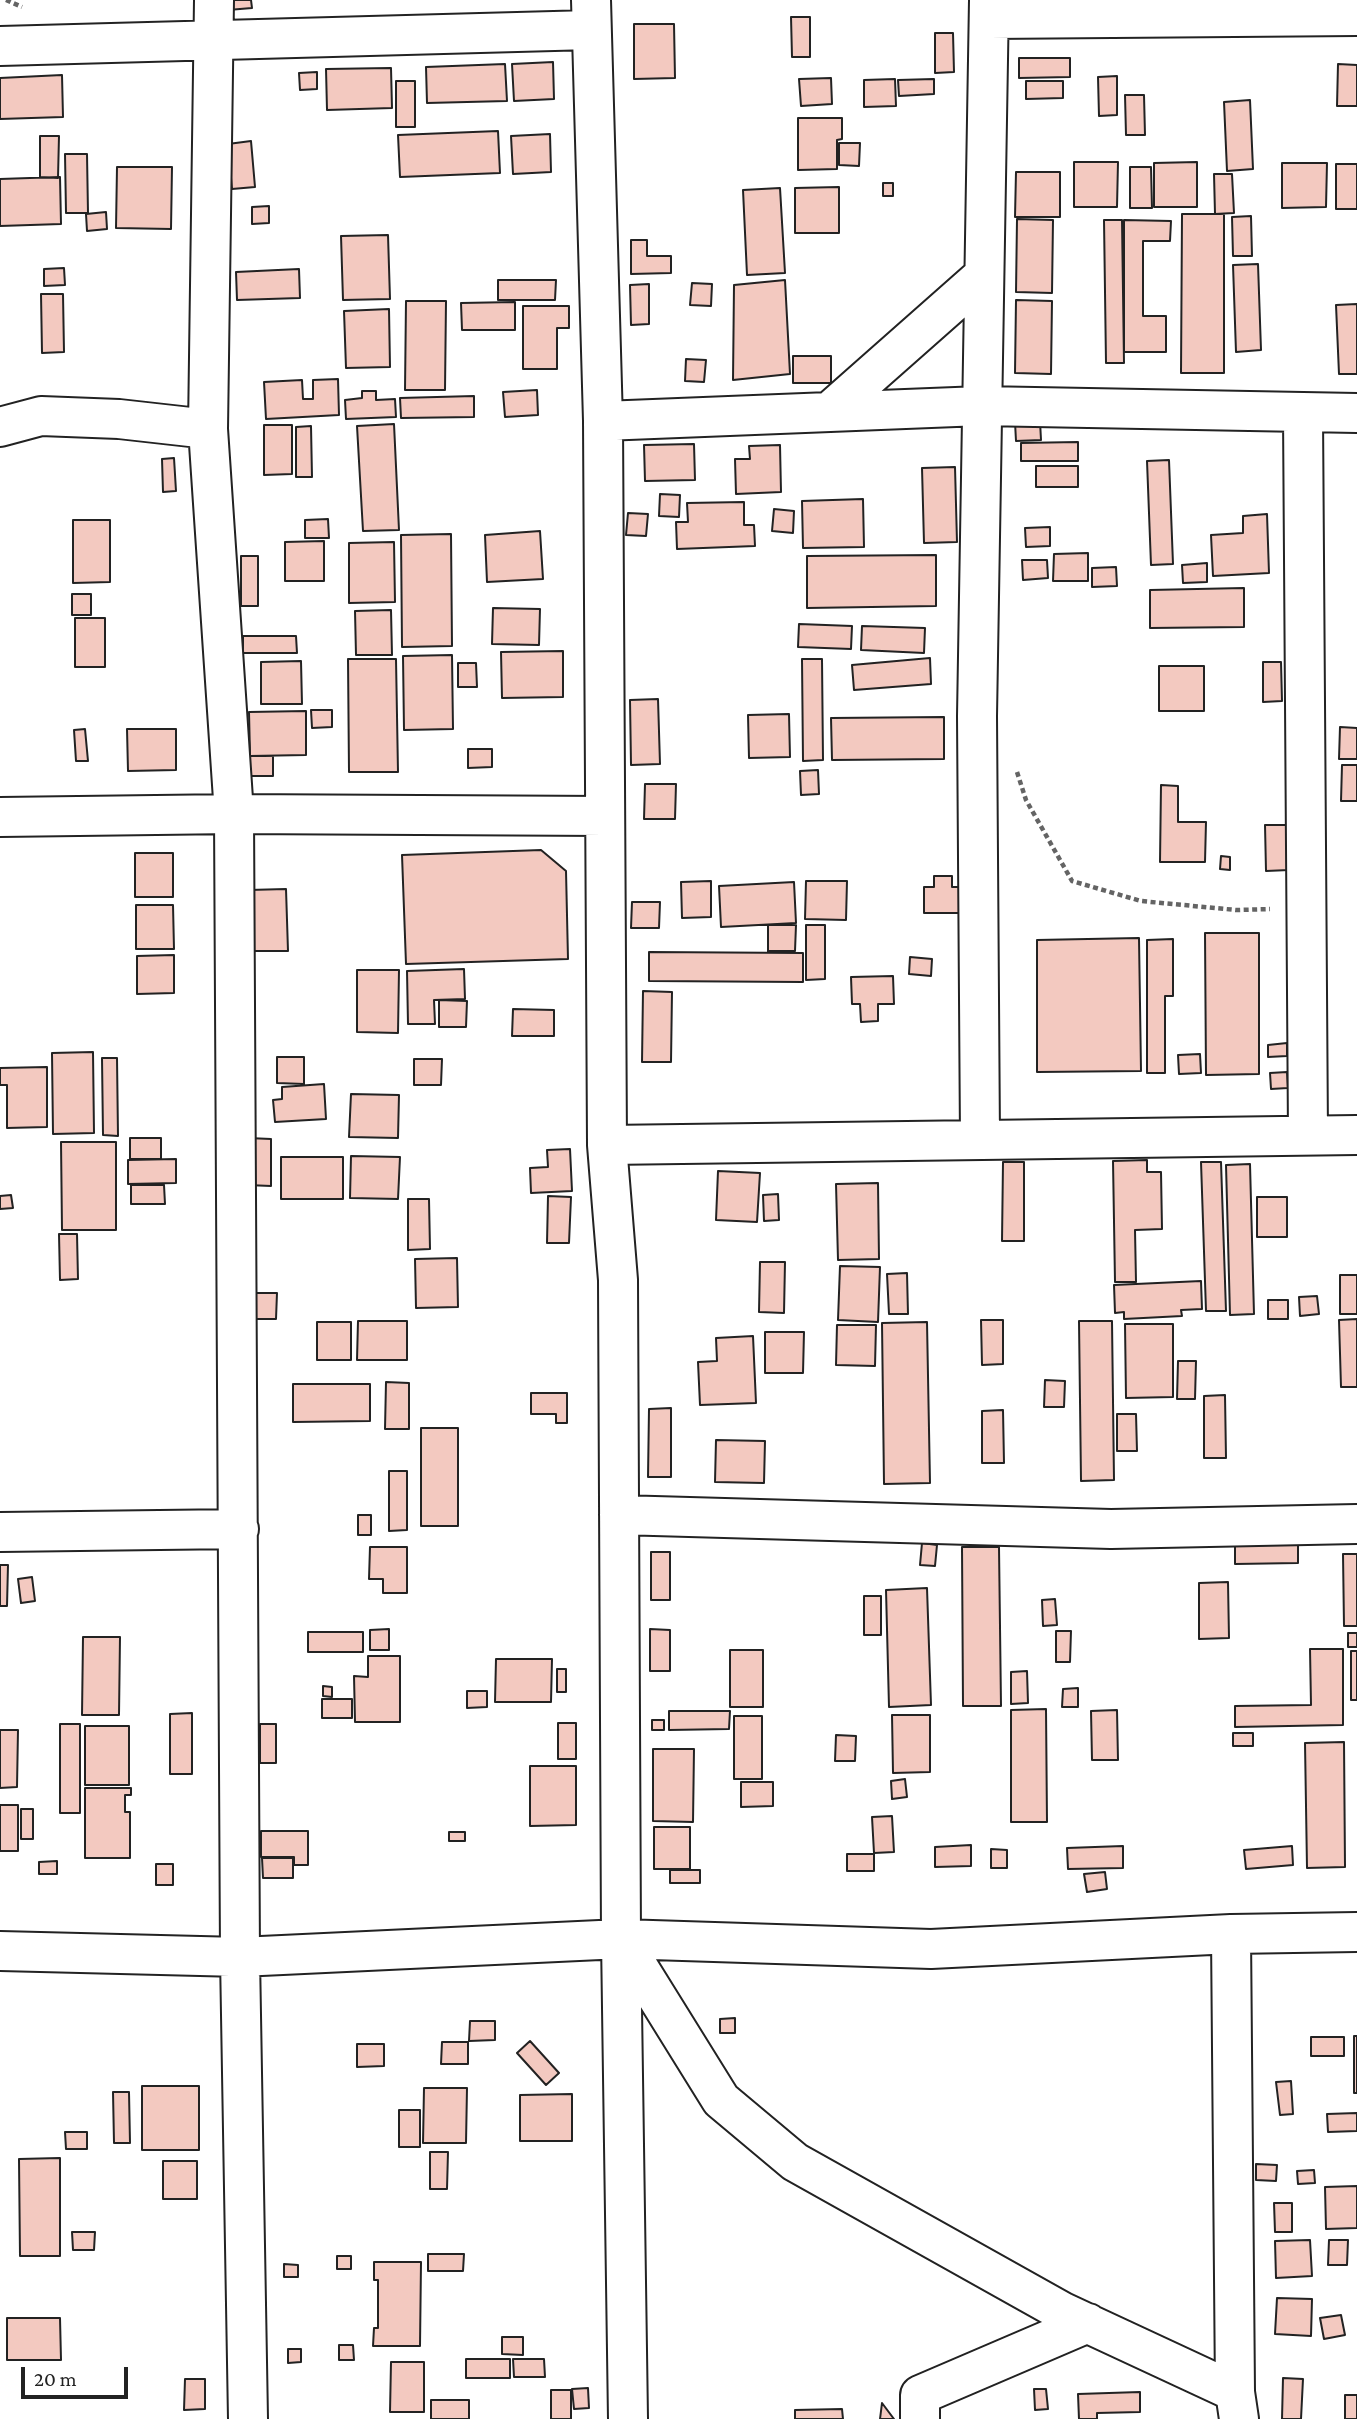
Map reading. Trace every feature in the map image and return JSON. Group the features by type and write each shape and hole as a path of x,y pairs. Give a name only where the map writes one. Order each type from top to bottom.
{"street":[{"path":"214,0 208,429 234,814 240,1957 248,2419"},
{"path":"981,1139 977,716 989,9 1357,16"},
{"path":"0,46 212,39 591,15 603,421 607,1145 618,1280 621,1939 628,2419"},
{"path":"829,412 984,275"},
{"path":"603,421 981,406 1357,413"},
{"path":"1303,414 1308,1135"},
{"path":"0,427 41,416 119,419 208,429"},
{"path":"0,817 234,814 605,816"},
{"path":"607,1145 1357,1135"},
{"path":"619,1515 1111,1529 1357,1524"},
{"path":"0,1532 239,1529"},
{"path":"0,1951 240,1957 621,1939 931,1949 1231,1934 1357,1932"},
{"path":"621,1939 721,2100 795,2162 1237,2406 1231,1934"},
{"path":"920,2419 920,2395 1088,2323"}],"path":[{"path":"1015,766 1026,800 1072,881 1141,901 1236,911 1307,907"}],"building":[{"path":"228,0 251,0 252,8 228,10"},
{"path":"791,17 810,17 810,57 792,57"},
{"path":"634,24 674,24 675,78 634,79"},
{"path":"935,33 953,33 954,72 935,73"},
{"path":"1019,58 1070,58 1070,77 1019,78"},
{"path":"553,62 554,99 514,101 512,64"},
{"path":"505,64 507,101 427,103 426,67"},
{"path":"1338,64 1357,65 1357,106 1337,106"},
{"path":"391,68 392,108 327,110 326,69"},
{"path":"317,72 317,89 300,90 299,73"},
{"path":"62,75 63,117 0,119 0,78"},
{"path":"1117,76 1117,115 1099,116 1098,77"},
{"path":"831,78 832,104 801,106 799,79"},
{"path":"895,79 896,106 864,107 864,80"},
{"path":"934,79 934,94 899,96 898,80"},
{"path":"396,81 415,81 415,127 396,127"},
{"path":"1026,81 1063,81 1063,98 1026,99"},
{"path":"1125,95 1144,95 1145,135 1126,135"},
{"path":"1250,100 1253,169 1227,171 1224,102"},
{"path":"798,118 842,118 842,139 837,140 837,169 798,170"},
{"path":"498,131 500,173 400,177 398,135"},
{"path":"550,134 551,172 513,174 511,136"},
{"path":"40,136 59,136 58,178 40,177"},
{"path":"251,141 255,187 232,189 228,144"},
{"path":"839,143 860,143 859,166 839,165"},
{"path":"65,154 87,154 88,213 66,213"},
{"path":"1074,162 1118,162 1117,207 1074,207"},
{"path":"1197,162 1197,207 1154,207 1154,163"},
{"path":"1282,163 1327,163 1326,207 1282,208"},
{"path":"1336,164 1357,164 1357,209 1336,209"},
{"path":"117,167 172,167 171,229 116,228"},
{"path":"1130,167 1151,167 1152,208 1130,208"},
{"path":"1016,172 1060,172 1060,217 1015,217"},
{"path":"1214,174 1232,174 1234,213 1215,214"},
{"path":"60,177 61,224 0,226 0,179"},
{"path":"883,183 893,183 893,196 883,196"},
{"path":"839,187 839,233 795,233 795,188"},
{"path":"780,188 785,273 747,275 743,190"},
{"path":"269,206 269,223 252,224 252,207"},
{"path":"106,212 107,229 87,231 86,214"},
{"path":"1182,214 1224,214 1224,373 1181,373"},
{"path":"1251,216 1252,256 1233,256 1232,217"},
{"path":"1017,219 1053,220 1052,293 1016,292"},
{"path":"1104,220 1122,220 1124,363 1106,363"},
{"path":"1124,220 1171,221 1170,241 1143,241 1143,316 1166,316 1166,352 1124,352"},
{"path":"388,235 390,299 343,300 341,236"},
{"path":"631,240 647,240 647,256 671,256 671,273 631,274"},
{"path":"1258,264 1261,350 1236,352 1233,265"},
{"path":"64,268 65,285 44,286 44,269"},
{"path":"299,269 300,298 237,300 236,272"},
{"path":"498,280 556,280 555,300 498,300"},
{"path":"785,280 790,374 733,380 734,285"},
{"path":"692,283 712,284 711,306 690,305"},
{"path":"649,284 649,324 631,325 630,285"},
{"path":"41,294 63,294 64,352 42,353"},
{"path":"1016,300 1052,301 1051,374 1015,373"},
{"path":"406,301 446,301 445,390 405,390"},
{"path":"515,302 515,330 462,330 461,303"},
{"path":"1357,304 1357,374 1339,374 1336,305"},
{"path":"523,306 569,306 569,328 557,328 557,369 523,369"},
{"path":"389,309 390,367 346,368 344,311"},
{"path":"793,356 831,356 831,383 793,383"},
{"path":"686,359 706,360 704,382 685,381"},
{"path":"338,379 339,415 266,419 264,382 302,380 303,399 313,399 313,380"},
{"path":"537,390 538,415 505,417 503,392"},
{"path":"362,391 376,391 376,400 395,399 396,417 346,419 345,400 362,398"},
{"path":"474,396 474,417 401,418 400,398"},
{"path":"1040,421 1041,440 1016,441 1015,422"},
{"path":"394,424 399,530 363,531 357,426"},
{"path":"264,425 292,425 292,474 264,475"},
{"path":"311,426 312,477 296,477 296,427"},
{"path":"1078,442 1078,461 1021,461 1021,443"},
{"path":"694,444 695,480 645,481 644,445"},
{"path":"780,445 781,492 736,494 735,459 750,459 749,446"},
{"path":"174,458 176,491 163,492 162,459"},
{"path":"1169,460 1173,564 1151,565 1147,461"},
{"path":"1036,466 1078,466 1078,487 1036,487"},
{"path":"955,467 957,542 924,543 922,468"},
{"path":"660,494 680,495 679,517 659,516"},
{"path":"863,499 864,547 803,548 802,501"},
{"path":"744,502 744,525 754,525 755,546 677,549 676,522 688,522 687,503"},
{"path":"774,509 794,511 793,533 772,531"},
{"path":"628,513 648,514 646,536 626,535"},
{"path":"1267,514 1269,573 1213,576 1211,535 1243,533 1243,516"},
{"path":"328,519 329,538 305,538 305,520"},
{"path":"73,520 110,520 110,582 73,583"},
{"path":"1050,527 1050,546 1026,547 1025,528"},
{"path":"540,531 543,579 487,582 485,535"},
{"path":"451,534 452,646 402,647 401,535"},
{"path":"324,541 324,581 285,581 285,542"},
{"path":"394,542 395,602 349,603 349,543"},
{"path":"1088,553 1088,581 1053,581 1054,554"},
{"path":"936,555 936,606 807,608 807,556"},
{"path":"241,556 258,556 258,606 241,606"},
{"path":"1022,560 1047,560 1048,578 1023,580"},
{"path":"1207,563 1207,582 1183,583 1182,565"},
{"path":"1116,567 1117,586 1092,587 1092,568"},
{"path":"1244,588 1244,627 1150,628 1150,590"},
{"path":"72,594 91,594 91,615 72,615"},
{"path":"493,608 540,609 539,645 492,644"},
{"path":"391,610 392,655 356,655 355,611"},
{"path":"75,618 105,618 105,667 75,667"},
{"path":"799,624 852,626 851,649 798,647"},
{"path":"862,626 925,628 924,653 861,650"},
{"path":"243,636 296,636 297,653 243,653"},
{"path":"563,651 563,697 502,698 501,652"},
{"path":"452,655 453,729 404,730 403,656"},
{"path":"930,658 931,684 854,690 852,665"},
{"path":"348,659 396,659 398,772 349,772"},
{"path":"802,659 822,659 823,760 803,761"},
{"path":"301,661 302,704 261,704 261,662"},
{"path":"1263,662 1281,662 1282,701 1263,702"},
{"path":"458,663 476,663 477,687 458,687"},
{"path":"1159,666 1204,666 1204,711 1159,711"},
{"path":"658,699 660,764 631,765 630,700"},
{"path":"311,710 332,710 332,727 312,728"},
{"path":"306,711 306,755 250,756 249,712"},
{"path":"789,714 790,757 749,758 748,715"},
{"path":"944,717 944,759 832,760 831,718"},
{"path":"1340,727 1357,728 1357,759 1339,759"},
{"path":"85,729 88,761 76,761 74,730"},
{"path":"127,729 176,729 176,770 128,771"},
{"path":"468,749 492,749 492,767 468,768"},
{"path":"250,756 273,756 273,776 250,776"},
{"path":"1342,765 1357,765 1357,801 1341,801"},
{"path":"818,770 819,794 801,795 800,771"},
{"path":"645,784 676,784 675,819 644,819"},
{"path":"1161,785 1178,786 1178,822 1206,822 1205,862 1160,862"},
{"path":"1265,825 1288,825 1289,870 1266,871"},
{"path":"541,850 566,871 568,959 406,964 402,855"},
{"path":"135,853 173,853 173,897 135,897"},
{"path":"1221,856 1230,857 1230,870 1220,869"},
{"path":"934,876 952,876 952,887 962,887 961,913 924,913 924,887 934,887"},
{"path":"711,881 711,917 682,918 681,882"},
{"path":"806,881 847,881 846,920 805,919"},
{"path":"794,882 796,923 721,927 719,886"},
{"path":"286,889 288,951 250,951 249,890"},
{"path":"632,902 660,902 659,928 631,928"},
{"path":"136,905 173,905 174,949 136,949"},
{"path":"768,925 796,925 795,951 768,951"},
{"path":"806,925 825,925 825,979 806,980"},
{"path":"1205,933 1259,933 1259,1074 1206,1075"},
{"path":"1139,938 1141,1071 1037,1072 1037,940"},
{"path":"1173,939 1173,996 1165,996 1165,1073 1147,1073 1147,940"},
{"path":"649,952 803,953 803,982 649,981"},
{"path":"174,955 174,993 137,994 137,956"},
{"path":"910,957 932,959 931,976 909,974"},
{"path":"464,969 465,999 434,1000 435,1024 408,1024 407,971"},
{"path":"357,970 399,970 398,1033 357,1032"},
{"path":"893,976 894,1004 878,1004 878,1021 861,1022 860,1004 852,1004 851,977"},
{"path":"643,991 672,992 671,1062 642,1062"},
{"path":"439,1000 467,1001 466,1027 439,1027"},
{"path":"513,1009 554,1010 554,1036 512,1036"},
{"path":"1287,1043 1287,1056 1268,1057 1268,1045"},
{"path":"93,1052 94,1133 53,1134 52,1053"},
{"path":"1200,1054 1201,1073 1179,1074 1178,1055"},
{"path":"277,1057 304,1057 304,1084 277,1083"},
{"path":"102,1058 117,1058 118,1136 103,1135"},
{"path":"414,1059 442,1059 441,1085 414,1085"},
{"path":"47,1067 47,1127 7,1128 7,1085 0,1085 0,1068"},
{"path":"1287,1072 1288,1088 1271,1089 1270,1073"},
{"path":"324,1084 326,1119 275,1122 273,1100 282,1099 282,1087"},
{"path":"351,1094 399,1095 398,1138 349,1137"},
{"path":"130,1138 161,1138 161,1159 130,1159"},
{"path":"248,1138 271,1139 271,1186 247,1185"},
{"path":"61,1142 116,1142 116,1230 62,1230"},
{"path":"570,1149 572,1191 531,1193 530,1168 548,1167 547,1150"},
{"path":"351,1156 400,1157 398,1199 350,1198"},
{"path":"281,1157 343,1157 343,1199 281,1199"},
{"path":"176,1159 176,1183 128,1184 128,1160"},
{"path":"1147,1160 1147,1172 1161,1172 1162,1229 1135,1230 1136,1282 1115,1282 1113,1161"},
{"path":"1003,1162 1024,1162 1024,1241 1002,1241"},
{"path":"1201,1162 1221,1162 1226,1311 1206,1311"},
{"path":"1250,1164 1254,1314 1230,1315 1226,1165"},
{"path":"718,1171 760,1173 757,1222 716,1220"},
{"path":"878,1183 879,1259 838,1260 836,1184"},
{"path":"131,1185 164,1185 165,1204 131,1204"},
{"path":"778,1194 779,1220 764,1221 763,1195"},
{"path":"11,1195 13,1208 0,1209 0,1196"},
{"path":"548,1196 571,1197 569,1243 547,1243"},
{"path":"1257,1197 1287,1197 1287,1237 1257,1237"},
{"path":"408,1199 429,1199 430,1249 408,1250"},
{"path":"59,1234 77,1234 78,1279 60,1280"},
{"path":"457,1258 458,1307 416,1308 415,1259"},
{"path":"760,1262 785,1262 784,1313 759,1312"},
{"path":"840,1266 880,1267 878,1322 838,1320"},
{"path":"907,1273 908,1314 889,1314 887,1274"},
{"path":"1340,1275 1357,1275 1357,1314 1340,1314"},
{"path":"1201,1281 1202,1309 1181,1310 1182,1316 1124,1319 1124,1312 1115,1313 1114,1285"},
{"path":"250,1293 277,1293 276,1319 249,1319"},
{"path":"1317,1296 1319,1314 1300,1316 1299,1297"},
{"path":"1268,1300 1288,1300 1288,1319 1268,1319"},
{"path":"1357,1319 1357,1387 1341,1387 1339,1320"},
{"path":"981,1320 1003,1320 1003,1364 982,1365"},
{"path":"358,1321 407,1321 407,1360 357,1360"},
{"path":"1079,1321 1112,1321 1114,1480 1081,1481"},
{"path":"317,1322 351,1322 351,1360 317,1360"},
{"path":"927,1322 930,1483 884,1484 882,1323"},
{"path":"1125,1324 1173,1324 1173,1397 1126,1398"},
{"path":"837,1325 876,1325 875,1366 836,1365"},
{"path":"765,1332 804,1332 803,1373 765,1373"},
{"path":"753,1336 756,1403 700,1405 698,1362 717,1361 716,1338"},
{"path":"1178,1361 1196,1361 1195,1399 1177,1399"},
{"path":"1045,1380 1065,1381 1064,1407 1044,1407"},
{"path":"386,1382 409,1383 409,1429 385,1429"},
{"path":"293,1384 370,1384 370,1421 293,1422"},
{"path":"531,1393 567,1393 567,1423 556,1423 556,1414 531,1414"},
{"path":"1225,1395 1226,1458 1204,1458 1204,1396"},
{"path":"671,1408 671,1477 648,1477 649,1409"},
{"path":"1003,1410 1004,1463 982,1463 982,1411"},
{"path":"1117,1414 1136,1414 1137,1451 1117,1451"},
{"path":"421,1428 458,1428 458,1526 421,1526"},
{"path":"716,1440 765,1441 764,1483 715,1482"},
{"path":"389,1471 407,1471 407,1530 389,1531"},
{"path":"358,1515 371,1515 371,1535 358,1535"},
{"path":"922,1543 937,1545 935,1566 920,1565"},
{"path":"1235,1544 1298,1544 1298,1563 1235,1564"},
{"path":"370,1547 407,1547 407,1593 383,1593 383,1579 369,1579"},
{"path":"962,1547 999,1547 1001,1706 963,1706"},
{"path":"651,1552 670,1552 670,1600 651,1600"},
{"path":"1343,1554 1357,1554 1357,1626 1344,1626"},
{"path":"0,1565 8,1565 7,1606 0,1606"},
{"path":"32,1577 35,1601 21,1603 18,1579"},
{"path":"1228,1582 1229,1638 1199,1639 1199,1583"},
{"path":"927,1588 931,1705 889,1707 886,1590"},
{"path":"864,1596 881,1596 881,1635 864,1635"},
{"path":"1055,1599 1057,1625 1043,1626 1042,1600"},
{"path":"389,1629 389,1650 370,1650 370,1630"},
{"path":"650,1629 670,1630 670,1671 650,1671"},
{"path":"1056,1631 1071,1631 1070,1662 1056,1662"},
{"path":"308,1632 363,1632 363,1652 308,1652"},
{"path":"1348,1633 1357,1633 1357,1647 1348,1647"},
{"path":"83,1637 120,1637 119,1715 82,1715"},
{"path":"1310,1649 1343,1649 1343,1725 1235,1727 1235,1706 1311,1705"},
{"path":"730,1650 763,1650 763,1707 730,1707"},
{"path":"1351,1651 1357,1651 1357,1700 1351,1700"},
{"path":"368,1656 400,1656 400,1722 355,1722 354,1676 368,1677"},
{"path":"496,1659 552,1659 551,1702 495,1702"},
{"path":"557,1669 566,1669 566,1692 557,1692"},
{"path":"1027,1671 1028,1703 1011,1704 1011,1672"},
{"path":"323,1686 332,1687 332,1697 323,1696"},
{"path":"1078,1688 1078,1707 1062,1707 1063,1689"},
{"path":"467,1691 487,1691 487,1707 467,1708"},
{"path":"322,1699 352,1699 352,1718 322,1718"},
{"path":"1046,1709 1047,1822 1011,1822 1011,1710"},
{"path":"1117,1710 1118,1760 1092,1760 1091,1711"},
{"path":"669,1711 730,1711 729,1729 669,1730"},
{"path":"192,1713 192,1774 170,1774 170,1714"},
{"path":"892,1715 930,1715 930,1772 893,1773"},
{"path":"734,1716 762,1716 762,1779 734,1779"},
{"path":"652,1720 664,1720 664,1730 652,1730"},
{"path":"558,1723 576,1723 576,1759 558,1759"},
{"path":"60,1724 80,1724 80,1813 60,1813"},
{"path":"260,1724 276,1724 276,1763 260,1763"},
{"path":"85,1726 129,1726 129,1785 85,1785"},
{"path":"0,1730 18,1730 17,1787 0,1788"},
{"path":"1233,1733 1253,1733 1253,1746 1233,1746"},
{"path":"836,1735 856,1736 855,1761 835,1761"},
{"path":"1344,1742 1345,1867 1307,1868 1305,1743"},
{"path":"653,1749 694,1749 693,1822 653,1821"},
{"path":"530,1766 576,1766 576,1825 530,1826"},
{"path":"905,1779 907,1797 892,1799 891,1781"},
{"path":"741,1782 773,1782 773,1806 741,1807"},
{"path":"85,1788 131,1788 131,1795 125,1795 125,1812 130,1812 130,1858 85,1858"},
{"path":"0,1805 18,1805 18,1851 0,1851"},
{"path":"21,1809 33,1809 33,1839 21,1839"},
{"path":"892,1816 894,1852 874,1853 872,1817"},
{"path":"654,1827 690,1827 690,1869 654,1869"},
{"path":"261,1831 308,1831 308,1865 294,1865 294,1857 261,1857"},
{"path":"449,1832 465,1832 465,1841 449,1841"},
{"path":"971,1845 971,1866 935,1867 935,1847"},
{"path":"1123,1846 1123,1868 1068,1869 1067,1848"},
{"path":"1292,1846 1293,1865 1246,1869 1244,1850"},
{"path":"991,1849 1007,1850 1007,1868 991,1868"},
{"path":"847,1854 874,1854 874,1871 847,1871"},
{"path":"262,1858 293,1858 293,1878 263,1878"},
{"path":"57,1861 57,1874 39,1874 39,1862"},
{"path":"156,1864 173,1864 173,1885 156,1885"},
{"path":"670,1870 700,1870 700,1883 670,1883"},
{"path":"1105,1872 1107,1889 1087,1892 1084,1874"},
{"path":"735,2018 735,2033 720,2033 720,2019"},
{"path":"470,2021 495,2021 495,2040 469,2041"},
{"path":"1354,2036 1357,2036 1357,2093 1354,2093"},
{"path":"1311,2037 1344,2037 1344,2056 1311,2056"},
{"path":"530,2041 559,2073 546,2085 517,2053"},
{"path":"442,2042 468,2042 468,2064 441,2064"},
{"path":"357,2044 384,2044 384,2066 357,2067"},
{"path":"1291,2081 1293,2114 1280,2115 1276,2082"},
{"path":"142,2086 199,2086 199,2150 142,2150"},
{"path":"424,2088 467,2088 466,2143 423,2143"},
{"path":"113,2092 129,2092 130,2143 114,2143"},
{"path":"572,2094 572,2141 520,2141 520,2095"},
{"path":"399,2110 420,2110 420,2147 399,2147"},
{"path":"1357,2113 1357,2131 1328,2132 1327,2114"},
{"path":"65,2132 87,2132 87,2149 66,2149"},
{"path":"430,2152 448,2152 447,2189 430,2189"},
{"path":"60,2158 60,2256 20,2256 19,2159"},
{"path":"163,2161 197,2161 197,2199 163,2199"},
{"path":"1256,2164 1277,2165 1276,2181 1256,2180"},
{"path":"1314,2170 1315,2183 1298,2184 1297,2171"},
{"path":"1357,2186 1357,2228 1326,2229 1325,2187"},
{"path":"1274,2203 1292,2203 1292,2232 1275,2232"},
{"path":"72,2232 95,2232 94,2250 73,2250"},
{"path":"1310,2240 1312,2276 1276,2278 1275,2241"},
{"path":"1329,2240 1348,2240 1347,2265 1328,2265"},
{"path":"428,2254 464,2254 463,2271 428,2271"},
{"path":"337,2256 351,2256 351,2269 337,2269"},
{"path":"374,2262 421,2262 420,2346 373,2346 374,2328 378,2328 378,2280 374,2280"},
{"path":"284,2264 298,2265 298,2277 284,2277"},
{"path":"1277,2298 1312,2299 1311,2336 1275,2334"},
{"path":"1341,2315 1345,2335 1324,2339 1320,2318"},
{"path":"7,2318 60,2318 61,2360 7,2360"},
{"path":"502,2337 523,2337 523,2355 502,2354"},
{"path":"339,2345 353,2345 354,2360 339,2360"},
{"path":"288,2349 301,2349 301,2362 288,2363"},
{"path":"466,2359 510,2359 510,2378 466,2378"},
{"path":"513,2359 544,2359 545,2377 514,2377"},
{"path":"391,2362 424,2362 424,2412 390,2412"},
{"path":"1283,2378 1303,2379 1301,2419 1282,2419"},
{"path":"185,2379 205,2379 205,2409 184,2410"},
{"path":"588,2388 589,2408 574,2409 572,2389"},
{"path":"1034,2389 1046,2389 1048,2409 1035,2410"},
{"path":"551,2390 571,2390 571,2419 551,2419"},
{"path":"1140,2392 1140,2412 1097,2413 1097,2419 1079,2419 1078,2394"},
{"path":"1345,2395 1357,2395 1357,2419 1345,2419"},
{"path":"431,2400 469,2400 469,2419 431,2419"},
{"path":"882,2403 894,2419 880,2419"},
{"path":"842,2409 843,2419 795,2419 795,2410"}]}
